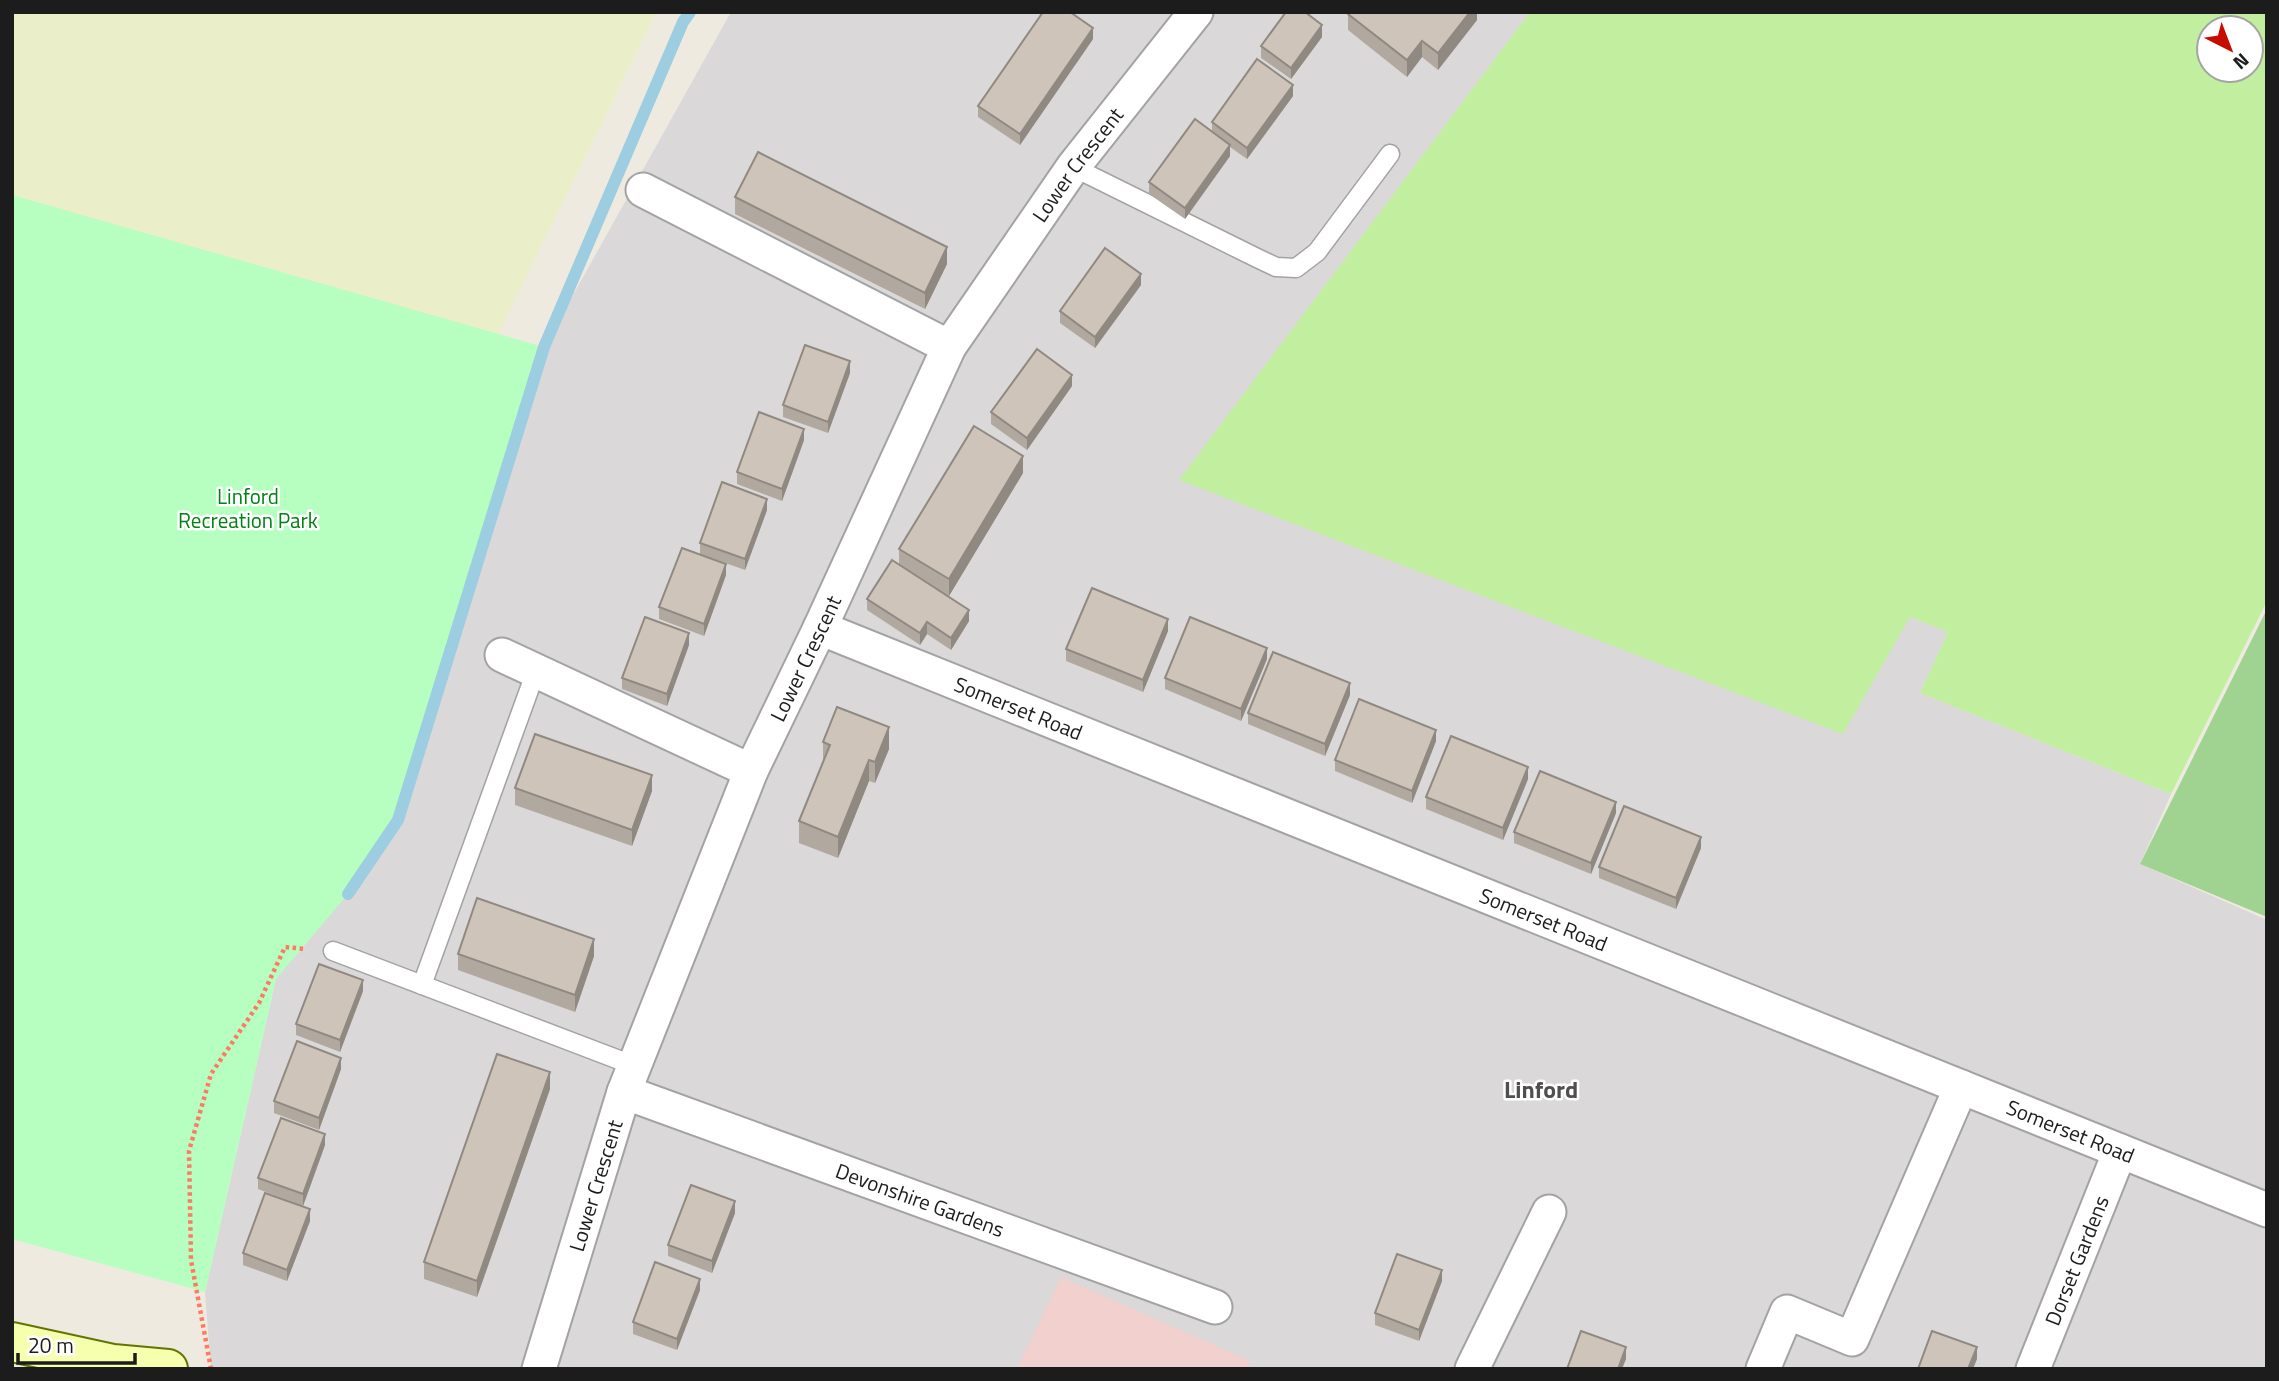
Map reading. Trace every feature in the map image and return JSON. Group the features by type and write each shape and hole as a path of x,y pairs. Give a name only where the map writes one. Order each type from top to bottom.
{"street":[{"name":"Lower Crescent","path":"539,1369 630,1079 751,771 949,347 1073,167 1196,12"},
{"path":"643,190 949,347"},
{"name":"Somerset Road","path":"820,628 2267,1210"},
{"path":"502,655 751,771"},
{"name":"Devonshire Gardens","path":"630,1079 1215,1307"},
{"path":"1763,1369 1787,1312 1852,1339 1961,1087"},
{"name":"Dorset Gardens","path":"2033,1369 2120,1151"},
{"path":"1472,1369 1549,1212"},
{"path":"12,1342 113,1364 168,1369"}],"lane":[{"path":"1073,167 1276,267 1296,268 1317,252 1390,154"},
{"path":"422,985 536,671"},
{"path":"333,951 422,985 630,1079"}],"path":[{"path":"211,1369 191,1260 189,1151 211,1074 259,1003 285,947 333,951"}],"shaded area":[{"path":"731,12 1530,12 1180,480 1910,617 1948,632 1920,693 2171,794 2140,864 2267,920 2267,1369 211,1369 205,1292 276,979 398,820 544,347"},
{"path":"1061,1277 1250,1361 1247,1369 1017,1369"}],"green space":[{"path":"12,12 657,12 498,334 12,195"},
{"path":"1530,12 2267,12 2267,601 2171,794 1920,693 1948,632 1910,617 1843,734 1179,480"},
{"name":"Linford Recreation Park","path":"12,195 544,347 398,820 348,894 276,979 205,1292 12,1239"},
{"path":"2267,609 2267,917 2140,864"}],"building":[{"path":"1043,12 1070,12 1093,28 1020,134 978,106"},
{"path":"1286,12 1305,12 1322,25 1291,68 1261,46"},
{"path":"1470,12 1438,53 1422,41 1407,60 1348,14"},
{"path":"1257,59 1293,85 1247,148 1212,122"},
{"path":"1195,119 1230,145 1185,208 1149,182"},
{"path":"758,152 947,247 925,293 735,197"},
{"path":"1105,248 1141,274 1095,337 1060,311"},
{"path":"805,345 850,361 828,422 783,405"},
{"path":"1037,349 1072,375 1027,438 991,412"},
{"path":"759,412 804,429 782,489 737,472"},
{"path":"974,426 1023,456 949,579 899,549"},
{"path":"722,482 767,499 745,559 700,543"},
{"path":"682,548 726,564 704,624 659,607"},
{"path":"892,560 969,610 951,638 927,622 920,633 867,599"},
{"path":"1092,588 1168,619 1143,680 1066,649"},
{"path":"645,617 689,633 667,694 622,678"},
{"path":"1190,617 1267,648 1241,709 1165,678"},
{"path":"1273,652 1350,683 1325,744 1248,713"},
{"path":"1359,699 1436,730 1412,791 1335,760"},
{"path":"837,707 889,727 875,762 869,760 838,837 799,821 830,745 823,742"},
{"path":"535,734 652,775 632,830 515,788"},
{"path":"1451,736 1528,767 1503,828 1426,797"},
{"path":"1540,771 1616,802 1591,863 1514,832"},
{"path":"1624,806 1701,837 1676,898 1599,867"},
{"path":"477,898 594,939 575,995 458,954"},
{"path":"319,964 363,980 340,1040 296,1024"},
{"path":"297,1041 341,1058 319,1118 274,1101"},
{"path":"497,1054 550,1072 477,1281 424,1262"},
{"path":"281,1118 325,1134 303,1194 258,1178"},
{"path":"691,1185 735,1201 712,1261 668,1245"},
{"path":"265,1193 310,1209 287,1270 243,1253"},
{"path":"1397,1254 1442,1270 1419,1330 1375,1313"},
{"path":"655,1262 700,1279 677,1339 633,1322"},
{"path":"1581,1331 1626,1347 1618,1369 1567,1369"},
{"path":"1932,1331 1977,1347 1968,1369 1918,1369"}],"waterway":[{"path":"348,894 398,820 544,347 683,22 690,12"}],"district":[{"name":"Linford","path":"1541,1089"}]}
